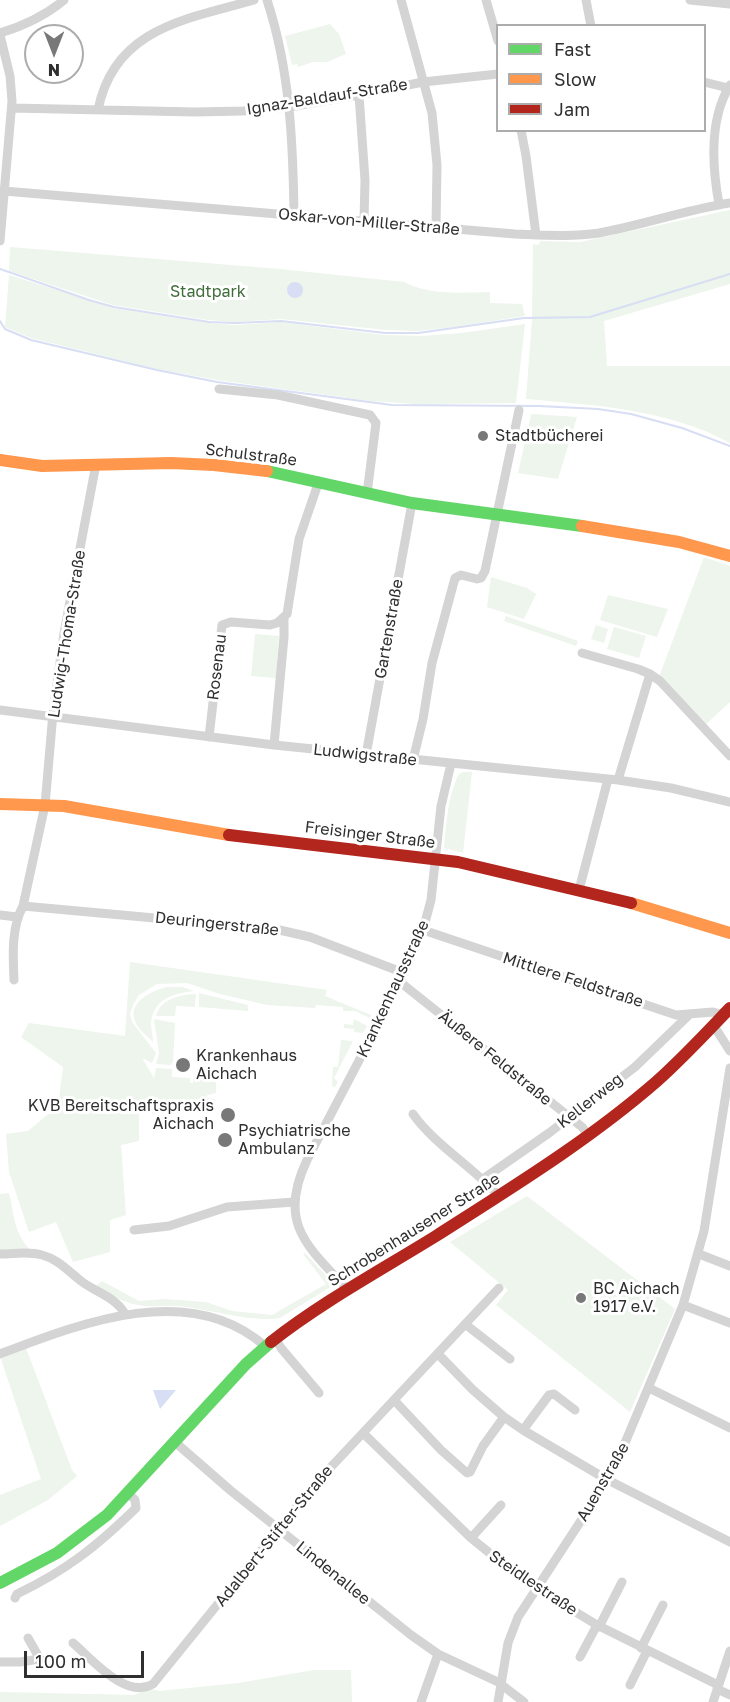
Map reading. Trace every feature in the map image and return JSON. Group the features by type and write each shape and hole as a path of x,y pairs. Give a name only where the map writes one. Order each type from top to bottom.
{"main road":[{"name":"Schulstraße","path":"0,461 42,466 171,463 267,471 412,503 628,532 679,542 730,556"},
{"name":"Freisinger Straße","path":"0,804 80,808 250,838 435,859 486,868 627,902 730,933"},
{"name":"Schrobenhausener Straße","path":"0,1582 28,1570 83,1535 129,1494 246,1364 270,1342 589,1136 699,1044 727,1011"}],"street":[{"path":"0,241 12,108 10,76 0,34 28,23 64,0"},
{"path":"98,110 100,97 109,78 122,58 140,40 160,28 254,0"},
{"path":"267,0 278,33 289,107 294,215"},
{"path":"401,0 432,113 437,194 436,227"},
{"path":"486,0 496,34"},
{"path":"586,0 591,24"},
{"path":"690,0 730,4"},
{"name":"Ignaz-Baldauf-Straße","path":"12,108 219,112 289,107 423,82 496,74"},
{"path":"706,82 729,86 719,108 714,134 716,191 719,204"},
{"path":"359,95 365,180 364,220"},
{"path":"0,131 11,134"},
{"path":"521,132 536,235"},
{"name":"Oskar-von-Miller-Straße","path":"4,191 569,236 600,233 730,203"},
{"path":"219,389 278,394 370,415 376,423 367,494"},
{"path":"413,760 423,719 432,663 455,578 461,575 482,578 519,410"},
{"name":"Ludwig-Thoma-Straße","path":"17,917 23,906 45,805 52,716 64,633 96,464"},
{"path":"274,745 284,618 289,607 299,539 319,481"},
{"name":"Gartenstraße","path":"366,755 412,503"},
{"name":"Rosenau","path":"209,737 222,625 231,622 270,625 284,618"},
{"path":"582,653 650,674 660,681 730,756"},
{"path":"579,890 613,780 650,674"},
{"name":"Ludwigstraße","path":"0,710 274,745 613,780 671,788 730,802"},
{"name":"Krankenhausstraße","path":"348,1290 312,1252 298,1228 294,1202 299,1176 400,982 423,930 431,900 441,806 451,764"},
{"name":"Deuringerstraße","path":"23,906 275,929 310,937 404,973"},
{"path":"0,915 17,917 13,952 14,980"},
{"name":"Mittlere Feldstraße","path":"423,930 676,1015 727,1011"},
{"name":"Äußere Feldstraße","path":"400,982 582,1127 589,1136"},
{"name":"Kellerweg","path":"483,1179 635,1067 690,1014"},
{"path":"714,1026 730,1051"},
{"name":"Auenstraße","path":"498,1702 510,1637 522,1610 584,1516 627,1441 683,1305 699,1254 723,1140 730,1068"},
{"path":"413,1114 421,1126 483,1179 499,1196"},
{"path":"134,1230 170,1226 227,1207 294,1202"},
{"path":"0,1254 31,1253 52,1259 118,1305 125,1314"},
{"path":"699,1254 730,1266"},
{"name":"Adalbert-Stifter-Straße","path":"73,1643 114,1680 124,1685 149,1686 161,1675 315,1484 499,1288"},
{"path":"683,1305 730,1323"},
{"path":"0,1354 66,1330 125,1314 173,1312 218,1318 281,1348 319,1393"},
{"path":"465,1324 510,1359"},
{"path":"438,1354 473,1390 523,1430 606,1479 730,1542"},
{"path":"649,1388 730,1428"},
{"path":"523,1430 549,1395 554,1394 560,1397 575,1410"},
{"path":"394,1400 466,1473 470,1472 483,1446 504,1417"},
{"name":"Steidlestraße","path":"363,1433 487,1553 536,1588 598,1626 730,1695"},
{"name":"Lindenallee","path":"176,1443 230,1490 411,1635 438,1654 502,1685 524,1702"},
{"path":"15,1598 17,1594 94,1548 136,1508 135,1500 129,1494"},
{"name":"Steidlestraße","path":"471,1538 501,1505"},
{"path":"28,1570 35,1585"},
{"path":"580,1657 622,1582"},
{"path":"630,1685 663,1605"},
{"path":"0,1662 40,1659 28,1638"},
{"path":"713,1702 730,1651"},
{"path":"421,1702 438,1654"}],"green space":[{"path":"330,24 339,34 346,54 327,62 313,62 298,67 297,64 292,65 285,36"},
{"path":"730,210 730,284 604,321 607,366 730,366 730,443 682,423 630,410 526,399 532,320 533,244 538,245 541,241 580,242"},
{"name":"Stadtpark","path":"10,247 280,269 404,282 424,289 445,292 490,292 490,303 522,304 525,316 418,331 281,319 235,322 208,320 113,305 9,271"},
{"path":"9,275 114,308 209,323 235,325 281,322 384,335 420,336 525,324 516,403 417,404 371,401 217,380 157,369 31,338 5,327"},
{"path":"533,414 577,417 558,479 518,473"},
{"path":"704,557 730,566 730,702 705,725 659,677"},
{"path":"491,577 527,588 536,594 524,619 487,607"},
{"path":"608,595 668,609 657,637 600,620"},
{"path":"506,616 578,641 576,646 504,621"},
{"path":"596,625 608,629 604,643 591,639"},
{"path":"614,627 646,636 639,658 607,649"},
{"path":"255,634 279,636 276,678 251,676"},
{"path":"463,772 472,772 463,853 444,848 452,793 458,775"},
{"path":"130,962 327,990 325,996 371,1015 370,1018 355,1011 343,1011 343,1007 267,1005 220,994 187,983 157,984 139,995 130,1014 132,1022 156,1053 152,1063 142,1058 154,1078 156,1068 172,1069 172,1077 190,1078 190,1083 193,1083 193,1078 216,1080 216,1093 207,1095 207,1098 215,1099 215,1110 142,1114 148,1110 139,1111 139,1141 121,1145 126,1215 110,1220 110,1252 73,1262 56,1222 29,1232 9,1172 6,1134 28,1131 58,1106 63,1067 21,1037 29,1023 125,1036"},
{"path":"167,987 182,987 194,991 179,993 160,1003 151,1023 153,1042 137,1025 134,1012 139,1001 144,997"},
{"path":"199,993 248,1005 248,1011 199,1007"},
{"path":"196,994 195,1007 176,1006 175,1016 156,1016 158,1010 167,1001"},
{"path":"154,1019 175,1023 173,1062 170,1065 156,1064 159,1053"},
{"path":"354,1019 367,1026 363,1033 344,1028 344,1024 353,1025"},
{"path":"341,1040 353,1041 334,1078 338,1082 335,1087 332,1086 333,1067 338,1067"},
{"path":"9,1193 17,1230 30,1250 0,1252 0,1194"},
{"name":"BC Aichach 1917 e.V.","path":"527,1196 675,1309 630,1412 496,1305 508,1290 450,1242"},
{"path":"305,1253 331,1281 332,1286 280,1318 257,1319 179,1306 133,1304 95,1287 102,1281 139,1301 164,1299 206,1302 232,1311 272,1315 326,1284 303,1254"},
{"path":"26,1348 72,1470 77,1476 48,1500 0,1526 0,1495 41,1479 1,1359"},
{"path":"314,1670 351,1670 352,1702 0,1702 0,1692 134,1695 151,1689 160,1691 238,1683"}],"water":[{"path":"295,282 301,284 303,290 301,296 295,298 289,296 287,290 289,284"},
{"path":"153,1390 176,1390 160,1409"}],"waterway":[{"path":"0,269 114,307 209,322 281,321 385,333 418,333 524,318 590,317 730,274"},
{"path":"0,321 5,329 31,340 217,382 392,405 539,406 598,409 631,414 682,428 730,446"}],"traffic: fast":[{"path":"267,471 412,503 582,526"},
{"path":"0,1583 57,1553 107,1515 246,1364 271,1342"}],"traffic: slow":[{"path":"0,460 42,466 171,463 267,471"},
{"path":"582,526 679,542 730,556"},
{"path":"0,804 64,806 229,835"},
{"path":"631,903 730,933"}],"traffic: jam":[{"path":"229,835 458,862 631,903"},
{"path":"271,1342 331,1300 521,1182 576,1144 656,1082 730,1008"}],"place":[{"name":"Stadtbücherei","path":"483,436"},
{"name":"Krankenhaus Aichach","path":"183,1065"},
{"name":"KVB Bereitschaftspraxis Aichach","path":"228,1115"},
{"name":"Psychiatrische Ambulanz","path":"225,1140"},
{"name":"BC Aichach 1917 e.V.","path":"581,1298"}]}
